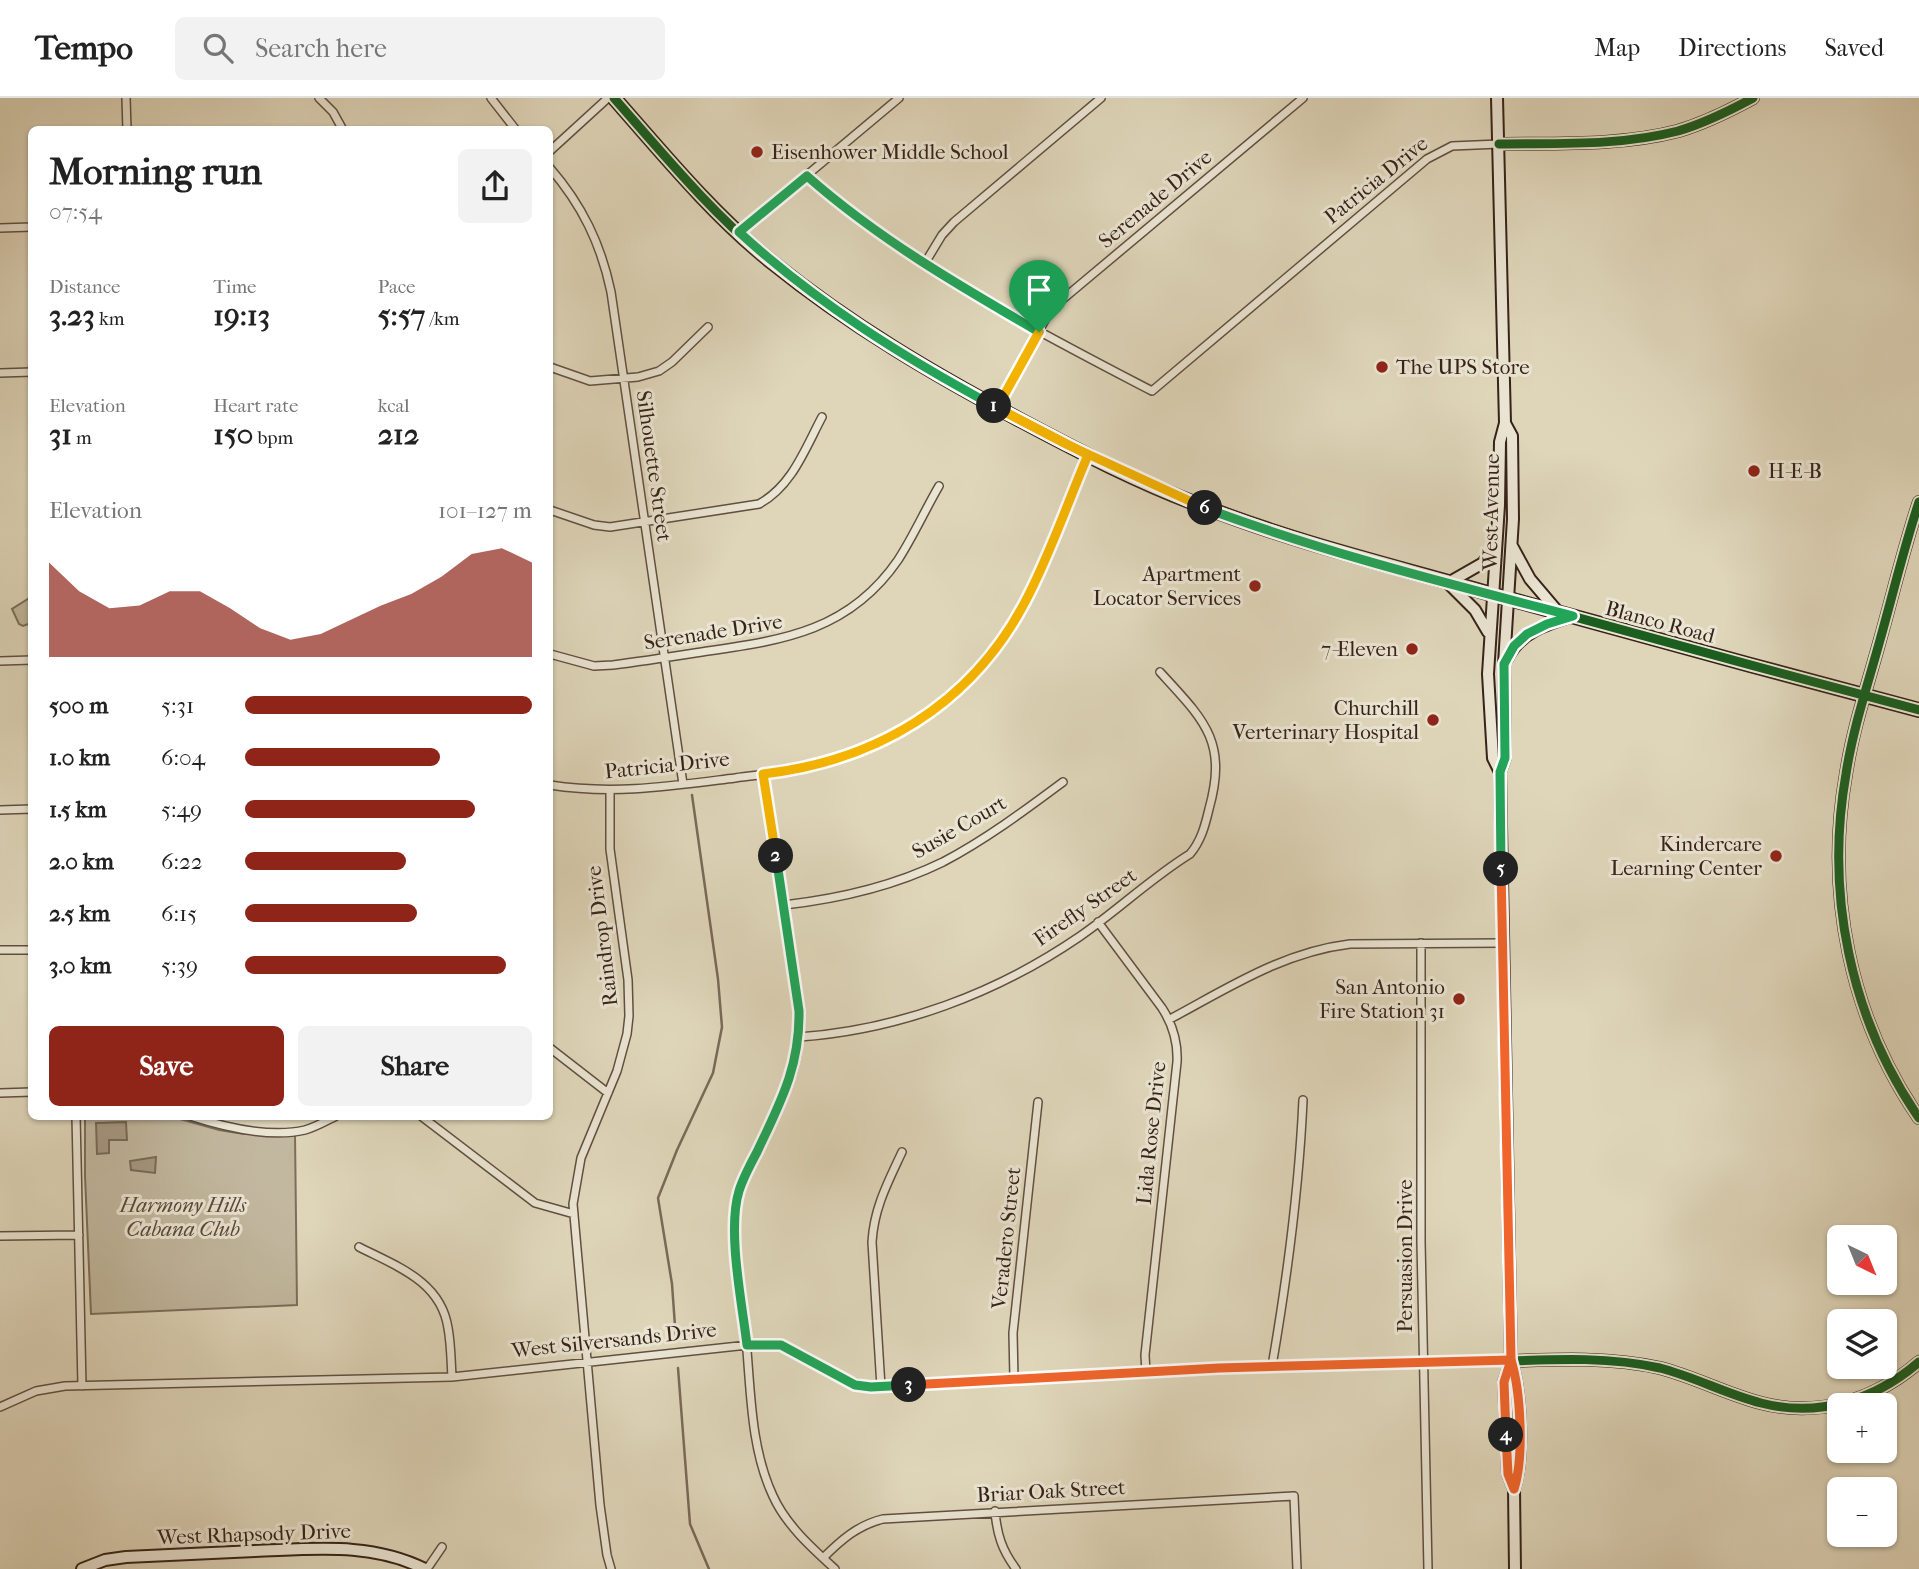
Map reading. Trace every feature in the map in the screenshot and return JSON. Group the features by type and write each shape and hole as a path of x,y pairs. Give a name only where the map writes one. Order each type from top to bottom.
{"main road":[{"name":"Blanco Road","path":"614,98 680,172 739,232 771,261 844,315 898,352 997,408 1154,486 1236,519 1390,568 1919,710"},
{"name":"West Avenue","path":"1497,98 1505,423 1500,442 1489,674 1493,758 1500,772"},
{"name":"Patricia Drive","path":"1499,144 1614,142 1648,137 1680,130 1718,116 1753,98"},
{"name":"West Avenue","path":"1505,423 1512,436 1511,545 1504,664 1505,758 1500,772 1511,1360 1518,1380 1519,1425 1519,1472 1514,1489 1516,1569"},
{"path":"1919,502 1864,695 1846,774 1838,866 1841,909 1849,957 1861,1001 1880,1051 1919,1118"},
{"path":"1489,635 1475,610 1448,583 1483,563 1497,542"},
{"path":"1511,545 1527,574 1559,612"},
{"path":"1504,664 1514,646 1527,634 1573,616"},
{"name":"West Silversands Drive","path":"1511,1360 1580,1359 1643,1365 1696,1378 1761,1403 1795,1408 1830,1406 1863,1398 1897,1380 1919,1362"},
{"name":"West Rhapsody Drive","path":"82,1569 115,1558 333,1548 374,1551 426,1569"}],"street":[{"path":"126,98 127,126"},
{"path":"319,98 333,112 342,126"},
{"path":"491,98 513,126"},
{"path":"553,148 608,98"},
{"path":"739,232 899,98"},
{"path":"925,263 942,235 954,222 1101,98"},
{"name":"Serenade Drive","path":"997,408 1046,317 1057,304 1303,98"},
{"name":"Patricia Drive","path":"1039,332 1152,391 1427,159 1452,146 1499,144"},
{"name":"Silhouette Street","path":"553,172 580,209 604,261 624,379 683,784"},
{"path":"807,176 845,208 925,263 1039,332"},
{"path":"0,228 28,227"},
{"path":"553,369 590,381 624,379 659,370 672,362 708,327"},
{"path":"0,373 28,372"},
{"path":"553,511 594,525 611,527 759,505 771,498 789,478 822,417"},
{"name":"Patricia Drive","path":"553,785 610,791 796,770 859,752 925,718 989,657 1023,605 1088,455"},
{"name":"Serenade Drive","path":"553,655 594,666 663,658 791,637 829,621 871,591 891,569 939,486"},
{"path":"0,661 28,660"},
{"name":"Firefly Street","path":"800,1037 826,1035 913,1017 956,1002 1062,949 1190,854 1201,837 1214,790 1216,760 1208,730 1199,714 1160,672"},
{"path":"763,774 799,1011 800,1037 786,1090 743,1181 736,1204 734,1232 756,1436 764,1475 776,1503 786,1517 835,1569"},
{"name":"Susie Court","path":"783,905 878,886 941,862 986,837 1063,782"},
{"name":"Raindrop Drive","path":"610,791 612,875 630,998 627,1034 608,1093 581,1158 573,1214 600,1505 611,1569"},
{"path":"0,810 28,809"},
{"name":"Lida Rose Drive","path":"1098,922 1170,1019 1176,1037 1177,1062 1145,1354 1146,1372"},
{"name":"Persuasion Drive","path":"1421,943 1423,1363 1428,1569"},
{"path":"1170,1019 1267,968 1307,952 1350,944 1502,943"},
{"path":"0,950 28,950"},
{"path":"553,1050 608,1093"},
{"path":"0,1093 28,1092"},
{"path":"1272,1366 1281,1317 1301,1141 1303,1100"},
{"name":"Veradero Street","path":"1014,1379 1013,1333 1038,1102"},
{"path":"76,1120 82,1386"},
{"path":"204,1120 234,1129 289,1132 308,1129 327,1120"},
{"path":"426,1120 528,1199 551,1209 573,1214"},
{"path":"881,1387 873,1221 879,1201 902,1152"},
{"path":"0,1236 79,1235"},
{"path":"359,1247 412,1274 440,1301 448,1327 452,1377"},
{"name":"West Silversands Drive","path":"0,1407 36,1391 82,1386 452,1377 747,1345 781,1345 806,1356 855,1385 881,1387 1272,1366 1511,1360"},
{"name":"Briar Oak Street","path":"823,1558 862,1525 883,1518 1294,1496 1297,1569"},
{"path":"995,1511 997,1534 1003,1551 1016,1569"},
{"name":"West Rhapsody Drive","path":"426,1569 442,1547"}],"green space":[{"path":"28,599 28,624 19,624 12,609"},
{"name":"Harmony Hills Cabana Club","path":"85,1120 184,1120 244,1134 295,1134 297,1305 91,1314"}],"shaded area":[{"path":"126,1122 127,1140 109,1140 109,1153 97,1154 96,1123"},
{"path":"156,1157 155,1173 131,1170 130,1161"}],"waterway":[{"path":"676,1340 672,1284 658,1198 713,1073 722,1027 718,979 692,795"},
{"path":"678,1368 690,1524 709,1569"}],"cycle path":[{"path":"614,98 710,205 751,245 802,286 863,328 957,386 1133,477 1237,519 1309,543 1919,710"},
{"path":"1499,144 1589,143 1656,136 1698,124 1753,98"},
{"path":"1919,502 1853,740 1840,819 1839,864 1842,909 1860,997 1895,1079 1919,1118"},
{"path":"1511,1361 1586,1360 1642,1364 1761,1403 1804,1408 1825,1407 1865,1396 1884,1387 1919,1362"}],"place":[{"name":"Eisenhower Middle School","path":"757,152"},
{"name":"The UPS Store","path":"1382,367"},
{"name":"H-E-B","path":"1754,471"},
{"name":"Apartment Locator Services","path":"1255,586"},
{"name":"7-Eleven","path":"1412,649"},
{"name":"Churchill Verterinary Hospital","path":"1433,720"},
{"name":"Kindercare Learning Center","path":"1776,856"},
{"name":"San Antonio Fire Station 31","path":"1459,999"}],"route":[{"path":"1039,332 941,274 879,233 807,176 739,232 771,261 822,300 898,352 969,393 997,408 1068,445 1088,455 1023,605 989,657 946,701 925,718 859,752 796,770 763,774 799,1011 800,1037 792,1075 743,1181 736,1204 734,1232 747,1345 781,1345 806,1356 841,1379 855,1385 871,1387 1219,1368 1511,1360 1504,1382 1508,1474 1514,1489 1519,1472 1518,1380 1511,1360 1502,943 1500,772 1505,758 1504,664 1514,646 1527,634 1573,616 1390,568 1281,535 1197,505 1088,455 997,408 1039,332"}]}
